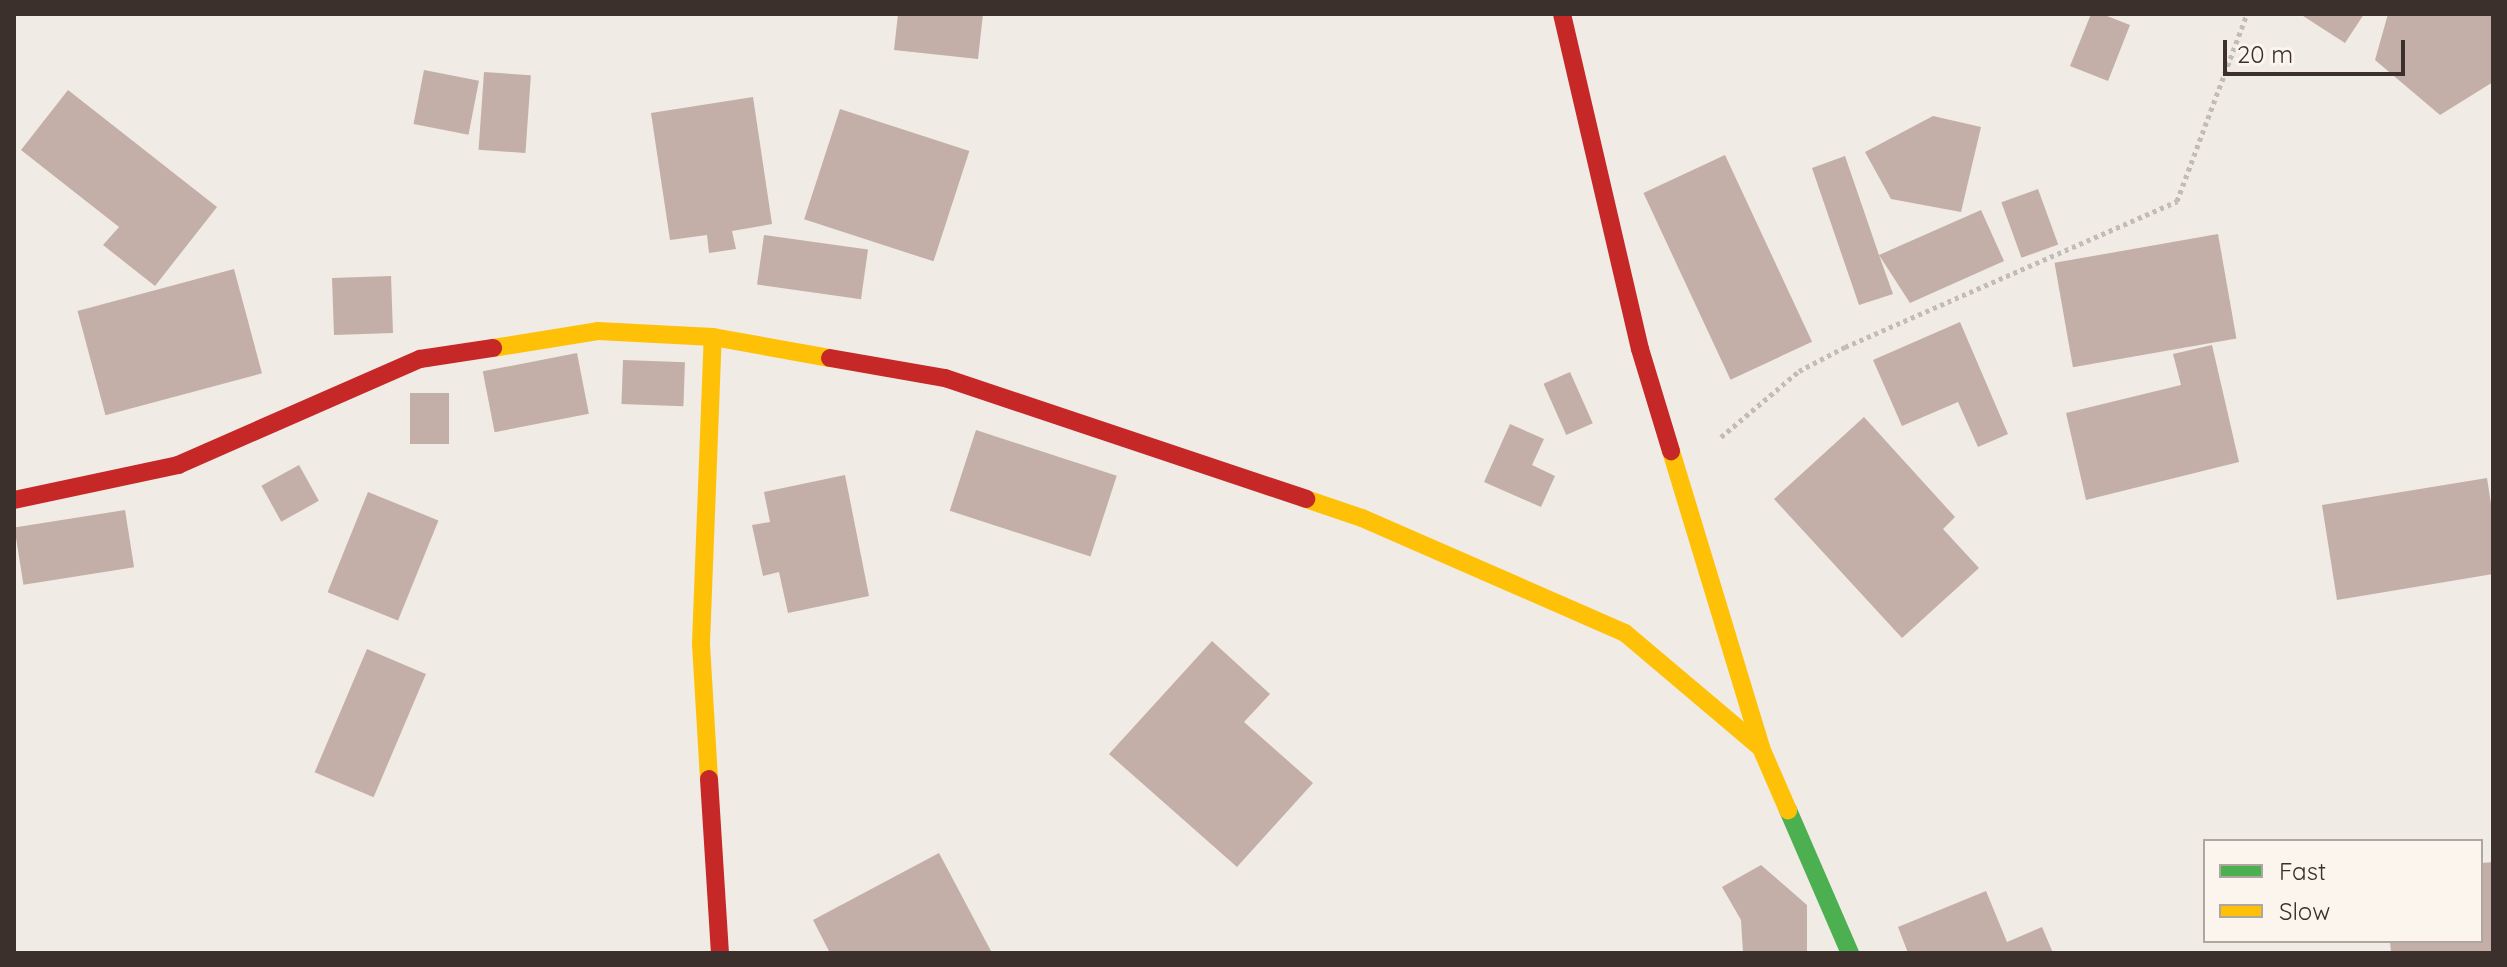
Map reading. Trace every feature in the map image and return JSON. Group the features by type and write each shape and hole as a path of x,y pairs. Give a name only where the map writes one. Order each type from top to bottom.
{"street":[{"path":"1562,14 1640,349 1761,748 1850,953"},
{"path":"14,500 178,465 420,359 598,331 713,337 945,378 1362,518 1625,633 1761,748"},
{"path":"713,337 701,643 720,953"}],"path":[{"path":"1668,440 1723,437 1799,371 1845,347 2177,201 2247,14"}],"building":[{"path":"898,14 983,14 978,59 894,50"},
{"path":"2091,14 2102,14 2130,25 2108,81 2070,66"},
{"path":"2300,14 2364,14 2345,43"},
{"path":"2388,14 2493,14 2493,82 2440,115 2375,60"},
{"path":"424,70 479,81 468,135 414,124"},
{"path":"484,72 531,75 525,153 479,150"},
{"path":"68,90 217,207 155,286 103,245 119,227 21,150"},
{"path":"753,97 772,224 732,231 736,249 709,253 707,235 670,240 651,113"},
{"path":"840,109 969,151 933,261 804,219"},
{"path":"1933,116 1981,127 1961,212 1891,199 1865,152"},
{"path":"1725,155 1812,342 1730,380 1643,193"},
{"path":"1845,156 1893,294 1859,305 1812,168"},
{"path":"2038,189 2058,244 2022,258 2001,202"},
{"path":"1981,210 2004,261 1910,303 1879,255"},
{"path":"2218,234 2236,338 2073,367 2055,263"},
{"path":"764,235 868,250 861,299 757,285"},
{"path":"234,269 262,373 105,415 78,311"},
{"path":"391,276 393,333 334,335 332,278"},
{"path":"1960,322 2008,434 1978,447 1958,402 1902,426 1873,360"},
{"path":"2212,345 2239,462 2086,500 2066,413 2181,385 2173,354"},
{"path":"577,353 589,414 495,432 483,371"},
{"path":"623,360 685,362 683,406 621,404"},
{"path":"1570,372 1593,423 1566,435 1544,384"},
{"path":"410,393 449,393 449,444 410,444"},
{"path":"1864,417 1955,517 1943,529 1979,568 1902,638 1774,499"},
{"path":"1510,424 1544,439 1532,465 1555,476 1541,507 1484,482"},
{"path":"976,430 1117,476 1090,557 950,511"},
{"path":"299,465 319,501 281,522 261,486"},
{"path":"845,475 869,596 788,613 779,572 763,576 752,525 770,522 764,492"},
{"path":"2487,478 2493,517 2493,574 2337,600 2322,505"},
{"path":"368,492 438,520 398,621 328,592"},
{"path":"125,510 134,567 23,585 14,528"},
{"path":"1212,641 1270,694 1244,722 1313,783 1237,867 1109,754"},
{"path":"367,649 426,674 374,797 315,772"},
{"path":"939,853 992,953 830,953 813,920"},
{"path":"2493,862 2493,953 2391,953 2390,943 2483,943 2483,863"},
{"path":"1761,865 1807,905 1807,953 1743,953 1741,920 1722,887"},
{"path":"1986,891 2007,942 2042,927 2053,953 1908,953 1898,927"}],"traffic: fast":[{"path":"1788,810 1850,953"}],"traffic: slow":[{"path":"493,348 598,331 713,337 830,358"},
{"path":"709,779 701,643 713,337"},
{"path":"1671,451 1761,748"},
{"path":"1306,499 1362,518 1625,633 1761,748 1788,810"}],"traffic: jam":[{"path":"1562,14 1640,349 1671,451"},
{"path":"14,500 178,465 420,359 493,348"},
{"path":"830,358 945,378 1306,499"},
{"path":"709,779 720,953"}]}
